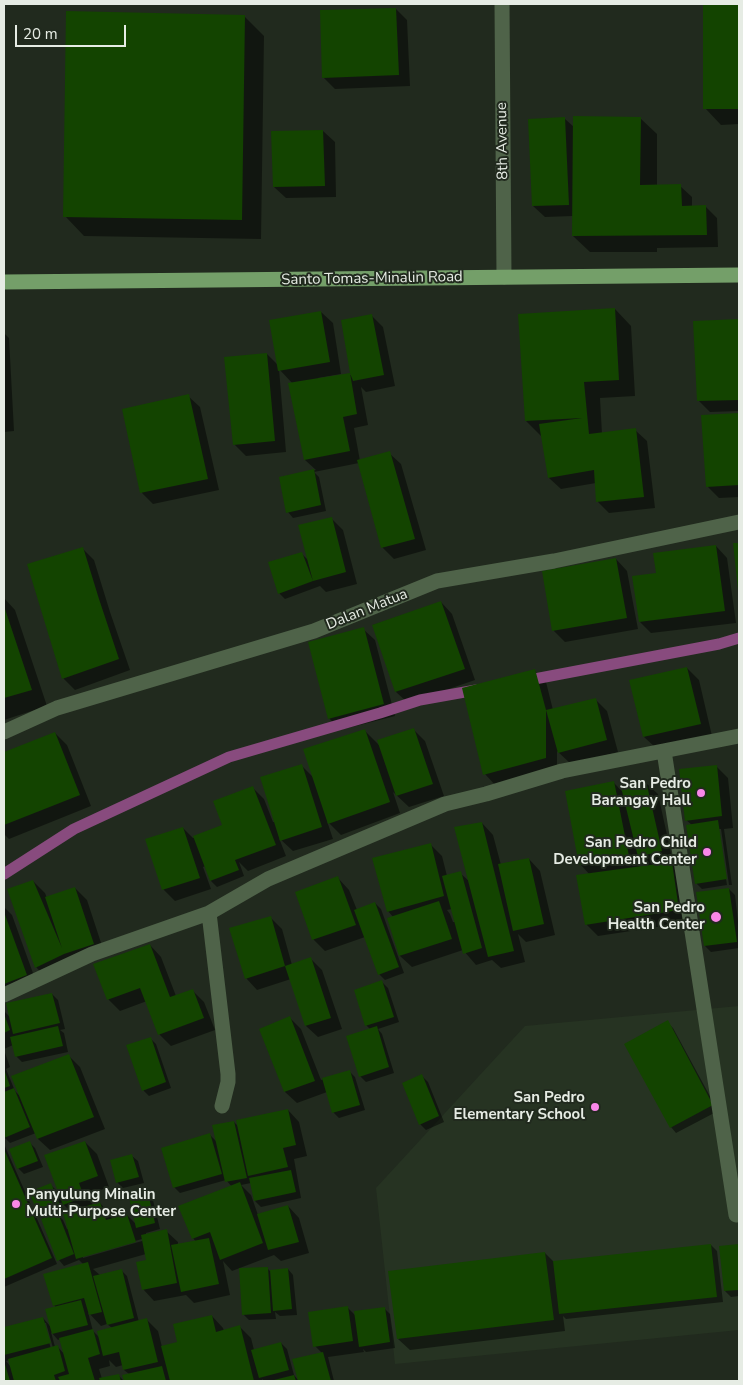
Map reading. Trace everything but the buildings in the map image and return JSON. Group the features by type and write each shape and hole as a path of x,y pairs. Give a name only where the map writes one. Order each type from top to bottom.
{"main road":[{"name":"Santo Tomas-Minalin Road","path":"4,282 739,275"}],"street":[{"name":"8th Avenue","path":"502,4 504,277"},
{"name":"Dalan Matua","path":"4,732 57,708 314,631 437,582 554,561 739,522"},
{"path":"4,996 92,954 209,913 268,879 445,804 486,794 562,771 739,736"},
{"path":"664,751 736,1215"},
{"path":"209,913 228,1074 222,1106"}],"shaded area":[{"name":"San Pedro Elementary School","path":"739,1006 739,1330 395,1364 376,1188 525,1026"}],"waterway":[{"path":"524,681 719,644 739,638"},
{"path":"4,874 74,829 229,757 420,700 476,690"}],"place":[{"name":"San Pedro Barangay Hall","path":"701,793"},
{"name":"San Pedro Child Development Center","path":"707,852"},
{"name":"San Pedro Health Center","path":"716,917"},
{"name":"San Pedro Elementary School","path":"595,1107"},
{"name":"Panyulung Minalin Multi-Purpose Center","path":"16,1204"}]}
